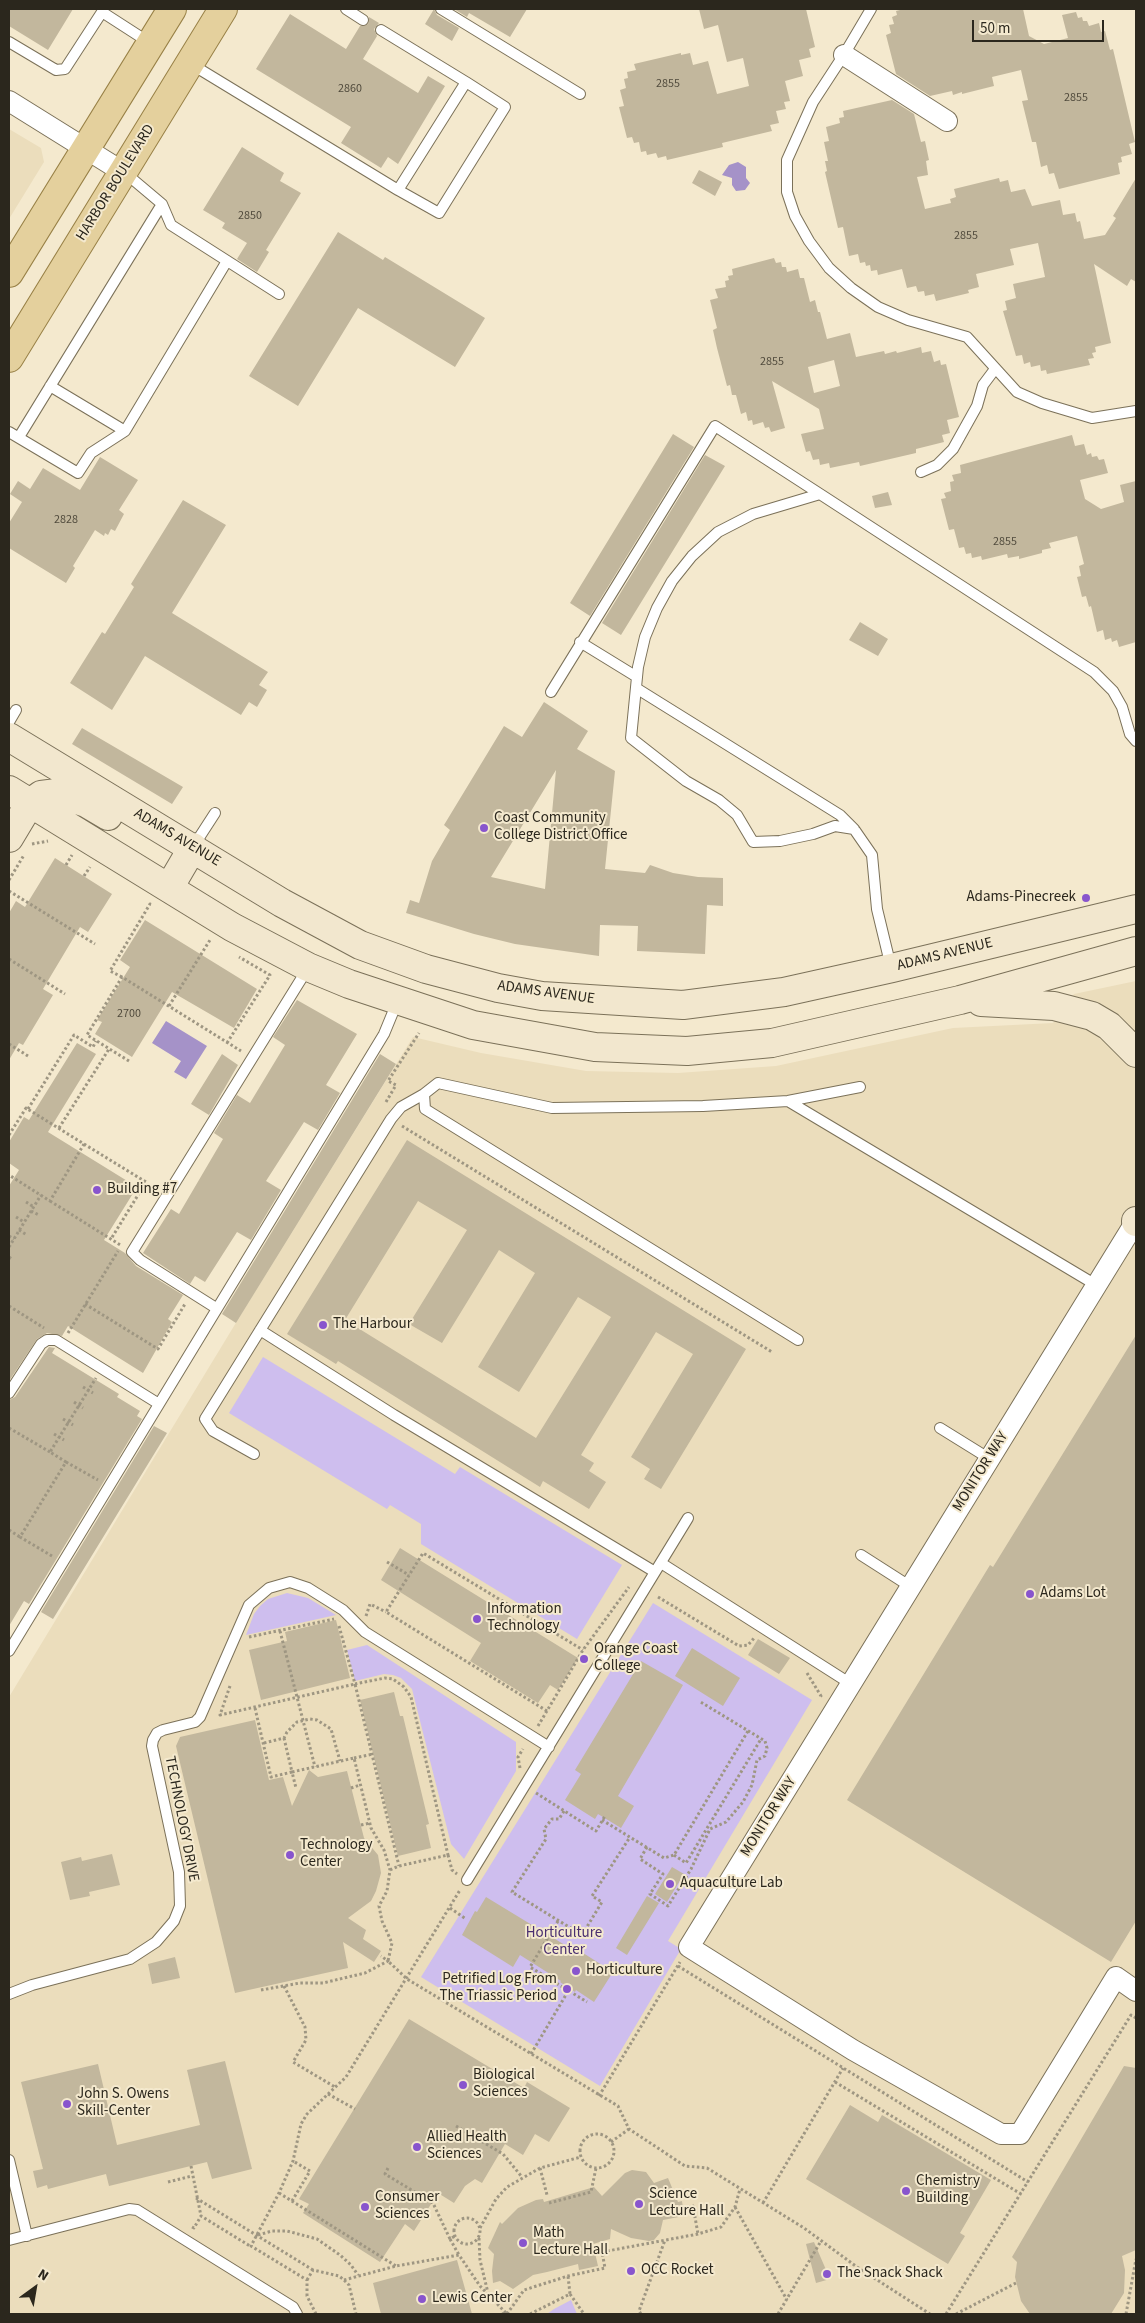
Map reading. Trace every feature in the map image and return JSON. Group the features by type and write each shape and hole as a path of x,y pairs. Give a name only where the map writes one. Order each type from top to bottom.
{"main road":[{"path":"9,273 172,9"},
{"name":"HARBOR BOULEVARD","path":"9,358 223,9"},
{"name":"ADAMS AVENUE","path":"9,737 193,847 282,903 360,945 426,969 498,988 542,996 683,1005 784,992 1136,909"},
{"path":"20,797 57,793 86,803 151,843 193,847 159,900"},
{"path":"9,838 20,797"},
{"path":"20,797 159,900 232,927 308,967 349,984 474,1026 595,1047 686,1051 772,1044 960,1000 1136,951"},
{"path":"407,1003 426,969"},
{"path":"960,1000 1054,1006 1092,1016 1109,1026 1136,1053"}],"street":[{"path":"844,55 947,121"},
{"path":"9,101 86,147 123,172"},
{"name":"MONITOR WAY","path":"1136,1221 689,1947 853,2050 1001,2134 1020,2134 1116,1977 1136,1991"}],"lane":[{"path":"346,9 363,20"},
{"path":"441,9 580,94"},
{"path":"871,9 813,102 787,160 786,192 795,216 829,268 851,288 878,306 901,316 967,337 1017,392 1065,411 1092,418 1136,411"},
{"path":"9,42 56,70 65,69 99,11 150,44"},
{"path":"190,63 439,213 505,107 381,30"},
{"path":"398,190 466,82"},
{"path":"123,172 162,204 171,225 278,294"},
{"path":"18,437 162,204"},
{"path":"9,432 78,473 91,453 125,431 227,261"},
{"path":"921,472 937,465 953,449 970,419 983,385 995,369"},
{"path":"50,386 125,431"},
{"path":"551,692 580,642 715,426 1094,672 1113,691 1122,707 1130,734 1136,742"},
{"path":"820,494 753,514 718,532 692,556 672,581 657,608 645,637 637,683 632,738 686,781 719,800 737,815 752,842 780,841 814,834 835,826 854,829"},
{"path":"580,642 637,683 840,815 854,829 872,855 877,909 892,968"},
{"path":"9,722 16,710"},
{"path":"193,847 215,813"},
{"path":"216,1308 140,1260 132,1252 308,967"},
{"path":"9,1651 384,1034 407,1003"},
{"path":"254,1454 213,1431 205,1419 391,1120 400,1107 424,1094 438,1082 552,1108 703,1106 788,1100 860,1087"},
{"path":"424,1094 425,1109 798,1340"},
{"path":"788,1100 1096,1286"},
{"path":"260,1330 394,1415 658,1568 851,1684"},
{"path":"9,1393 41,1344 48,1340 56,1340 159,1404"},
{"path":"940,1428 990,1459"},
{"path":"467,1880 688,1518"},
{"path":"861,1555 911,1586"},
{"name":"TECHNOLOGY DRIVE","path":"9,1994 32,1985 130,1959 156,1942 174,1920 180,1906 179,1872 152,1746 153,1740 157,1733 163,1730 195,1722 200,1717 249,1604 274,1586 290,1582 308,1588 344,1610 365,1632 549,1747"},
{"path":"9,2166 27,2236"},
{"path":"9,2240 129,2209 136,2210 293,2307 297,2314"}],"path":[{"path":"9,880 29,847 35,843 48,840 56,845"},
{"path":"64,850 78,859"},
{"path":"66,865 72,855"},
{"path":"84,863 98,871"},
{"path":"84,876 90,867"},
{"path":"9,891 95,944"},
{"path":"143,899 159,900"},
{"path":"159,900 110,971 252,1059"},
{"path":"28,903 29,909"},
{"path":"45,914 46,920"},
{"path":"169,1006 209,939 215,943"},
{"path":"227,1043 246,1010 270,975 236,955"},
{"path":"9,959 65,994"},
{"path":"122,977 87,1035 129,1061"},
{"path":"384,1105 396,1085 388,1080 419,1033"},
{"path":"10,1136 74,1035 93,1047 96,1042"},
{"path":"105,1047 108,1042"},
{"path":"9,1044 28,1056"},
{"path":"59,1128 109,1049"},
{"path":"120,1056 123,1051"},
{"path":"28,1109 146,1182 111,1239"},
{"path":"397,1123 772,1352"},
{"path":"50,1201 84,1144"},
{"path":"9,1175 122,1245 63,1340"},
{"path":"9,1247 41,1195"},
{"path":"26,1202 39,1215"},
{"path":"124,1207 129,1210"},
{"path":"16,1217 24,1222"},
{"path":"19,1230 26,1235"},
{"path":"9,1236 14,1239"},
{"path":"85,1304 158,1348 192,1292"},
{"path":"9,1306 48,1330"},
{"path":"50,1452 101,1368"},
{"path":"83,1387 93,1393"},
{"path":"74,1402 83,1408"},
{"path":"63,1419 73,1425"},
{"path":"9,1428 109,1487"},
{"path":"54,1434 64,1440"},
{"path":"20,1537 66,1462"},
{"path":"9,1530 63,1562"},
{"path":"386,1612 423,1553 583,1650"},
{"path":"387,1562 409,1575"},
{"path":"538,1726 583,1650 626,1589 636,1583"},
{"path":"658,1597 739,1646 748,1645 758,1635"},
{"path":"365,1619 370,1604 547,1711"},
{"path":"247,1638 337,1618 356,1684 399,1866"},
{"path":"280,1631 315,1767"},
{"path":"343,1639 348,1637"},
{"path":"805,1670 820,1696 815,1704"},
{"path":"232,1681 220,1715 255,1708 296,1696 385,1678 399,1683 408,1691 411,1697 452,1870 467,1880 346,2077 307,2114 301,2124 293,2161 279,2193 251,2246 307,2280"},
{"path":"647,1848 640,1859 662,1874 650,1894 668,1906 692,1869 710,1829 726,1822 733,1815 752,1785 757,1760 765,1756 767,1748 765,1741 699,1701"},
{"path":"255,1708 271,1777 373,1754"},
{"path":"296,1788 284,1738 291,1726 303,1720 317,1720 331,1729 340,1761"},
{"path":"602,1820 664,1858 674,1855 748,1731"},
{"path":"264,1743 284,1738"},
{"path":"674,1855 686,1863 761,1739"},
{"path":"261,1990 300,1983 324,1983 366,1974 388,1961 392,1943 382,1921 379,1906 387,1891 390,1870 384,1850 370,1823 354,1758"},
{"path":"351,1788 360,1785"},
{"path":"533,1791 596,1831 605,1816"},
{"path":"564,1811 559,1819 552,1819 544,1829 546,1839 512,1892 582,1935 602,1902 592,1896 630,1837"},
{"path":"361,1825 370,1823"},
{"path":"390,1870 399,1866 448,1855"},
{"path":"450,1908 466,1919"},
{"path":"558,1921 530,1967 587,2002"},
{"path":"381,1956 407,1979 618,2106 629,2129 685,2166 707,2168 804,2228 857,2267 930,2314"},
{"path":"599,2096 682,1958"},
{"path":"678,1966 1028,2182"},
{"path":"284,1986 305,2027 306,2040 293,2062 335,2087"},
{"path":"531,2054 569,1990"},
{"path":"946,2314 1131,2015 1136,2018"},
{"path":"763,2203 843,2068"},
{"path":"836,2082 1021,2194"},
{"path":"328,2094 354,2109"},
{"path":"456,2126 503,2154 522,2177"},
{"path":"611,2142 629,2129"},
{"path":"602,2135 611,2142 613,2147 612,2159 604,2166 596,2168 586,2164 581,2157 582,2144 590,2136 602,2135"},
{"path":"488,2293 480,2260 479,2237 480,2228 496,2199 507,2187 540,2168 581,2157"},
{"path":"292,2201 310,2171 293,2161"},
{"path":"191,2166 201,2216"},
{"path":"388,2168 385,2174 433,2203 459,2255 480,2286 505,2314 524,2290 568,2276 606,2268 602,2252"},
{"path":"540,2168 547,2194"},
{"path":"549,2203 591,2192 596,2168"},
{"path":"168,2182 192,2176"},
{"path":"595,2254 698,2234 721,2227 735,2207 740,2189"},
{"path":"279,2193 396,2266"},
{"path":"196,2198 313,2270 339,2276 349,2285 356,2314"},
{"path":"683,2208 692,2206 698,2234"},
{"path":"735,2207 787,2300"},
{"path":"479,2237 476,2241 467,2244 459,2242 455,2236 455,2226 463,2219 472,2219 480,2228"},
{"path":"258,2235 272,2231 288,2231 316,2239 340,2254 358,2275"},
{"path":"450,2239 455,2236"},
{"path":"641,2314 639,2311 666,2240"},
{"path":"778,2314 821,2241"},
{"path":"344,2280 396,2266 459,2255"},
{"path":"1126,2314 1136,2259"},
{"path":"313,2270 307,2280 307,2296 316,2314"},
{"path":"568,2276 570,2294 584,2314"},
{"path":"956,2314 1016,2283"},
{"path":"530,2314 570,2294"}],"shaded area":[{"path":"9,129 41,148 44,162 9,219"},
{"path":"738,162 746,167 746,178 750,183 745,190 736,191 732,185 732,178 722,175 729,165"},
{"name":"Orange Coast College","path":"1136,981 1136,2314 9,2314 9,1697 234,1326 413,1037 481,1053 586,1071 678,1073 776,1066 953,1028 1053,1023 1074,994"},
{"path":"166,1021 207,1046 186,1079 174,1072 181,1061 152,1043"}],"green space":[{"path":"263,1357 455,1474 460,1467 622,1565 577,1639 421,1544 421,1524 390,1505 387,1509 229,1413"},
{"path":"287,1593 308,1598 336,1615 246,1635 254,1614 260,1606 268,1599"},
{"name":"Horticulture Center","path":"653,1603 812,1700 668,1941 681,1949 600,2086 421,1977"},
{"path":"367,1645 516,1742 516,1771 464,1859 451,1844 412,1689 401,1678 393,1675 384,1674 355,1681 347,1650"},
{"path":"571,2300 577,2314 547,2314 554,2309"}],"building":[{"path":"9,9 73,9 48,50 9,26"},
{"path":"434,9 437,15 459,28 452,41 425,24"},
{"path":"454,9 527,9 510,37 469,13 467,17"},
{"path":"699,9 806,9 815,47 809,49 811,57 799,60 803,76 785,81 790,101 784,102 786,109 776,111 779,123 770,125 772,131 722,143 723,147 667,160 666,156 658,158 656,153 647,155 646,151 641,152 639,142 634,143 632,137 627,138 619,107 624,106 620,90 626,88 624,79 628,78 627,72 636,70 634,64 681,53 681,55 690,53 693,65 708,61 717,94 749,86 743,58 727,62 718,25 704,29"},
{"path":"904,9 1023,9 1029,36 1044,44 1068,38 1062,15 1076,12 1078,18 1082,17 1083,21 1087,21 1089,26 1099,23 1101,32 1105,31 1110,50 1113,49 1135,142 1129,144 1132,154 1121,157 1122,162 1118,163 1120,174 1059,189 1054,173 1049,174 1047,165 1041,167 1036,142 1032,142 1022,101 1028,100 1021,70 992,77 994,86 962,94 962,92 953,95 952,91 930,96 896,74 886,35 891,33 889,25 894,24 892,17 897,15 896,11"},
{"path":"290,14 346,49 360,26 368,24 369,17 379,23 374,29 377,36 363,59 418,93 428,76 445,86 398,164 388,157 381,168 341,143 351,127 256,69"},
{"path":"892,100 914,114 921,142 925,141 929,160 926,161 928,175 917,177 925,209 951,203 950,199 956,197 954,189 999,178 1000,182 1008,180 1011,192 1025,189 1032,206 1060,200 1063,215 1075,213 1077,222 1080,221 1084,239 1105,235 1116,218 1113,216 1136,178 1136,282 1131,279 1127,286 1094,264 1111,343 1095,347 1096,352 1092,353 1094,358 1088,359 1090,365 1047,374 1046,370 1041,371 1040,365 1031,367 1030,362 1024,364 1022,355 1016,356 1003,311 1007,310 1005,301 1016,298 1013,284 1045,277 1038,243 1010,249 1014,265 976,274 979,287 968,290 969,293 936,301 934,294 925,296 924,291 918,292 916,286 907,288 902,269 878,275 877,270 871,271 870,265 866,266 865,262 860,263 858,254 849,256 843,227 838,228 825,172 827,171 825,161 828,161 824,142 829,141 826,127 840,123 839,118 844,117 843,111"},
{"path":"242,147 284,173 280,181 301,193 266,250 269,252 257,272 237,259 247,243 222,228 225,223 203,210"},
{"path":"699,170 722,182 715,196 692,183"},
{"path":"338,232 383,260 385,257 485,318 455,367 358,308 298,406 249,376"},
{"path":"774,258 776,263 781,262 782,267 786,267 787,272 798,269 800,278 804,278 810,302 815,300 818,312 820,312 827,339 850,333 856,357 884,351 885,354 896,351 897,353 921,347 922,353 931,351 934,362 940,360 941,365 946,364 959,417 947,420 950,433 942,435 944,442 916,449 916,453 860,466 859,462 830,468 829,463 820,465 819,459 813,460 810,451 806,452 801,434 824,429 819,409 772,381 785,428 771,432 769,427 765,428 763,422 753,425 752,420 748,421 746,412 741,414 736,395 732,395 730,385 727,386 713,330 717,328 710,300 718,298 715,289 726,287 725,281 729,280 728,276 733,275 732,269","holes":["834,360 840,386 814,393 808,367"]},
{"path":"673,434 694,447 590,616 570,603"},
{"path":"1072,435 1075,446 1084,444 1087,455 1091,453 1092,457 1097,456 1099,460 1104,459 1108,473 1080,480 1085,499 1101,509 1124,502 1120,485 1136,481 1136,642 1119,647 1117,640 1112,642 1111,638 1105,640 1103,630 1097,632 1091,606 1089,607 1086,596 1082,597 1077,577 1081,576 1079,566 1084,564 1077,536 1049,543 1051,548 1042,550 1042,553 1019,559 1019,556 1008,558 1007,554 982,560 981,556 972,558 971,553 966,554 964,547 959,548 954,529 949,530 941,499 946,498 944,493 951,491 950,482 954,481 952,475 961,473 960,465"},
{"path":"705,455 725,466 621,635 602,623"},
{"path":"100,457 138,480 119,510 124,514 115,531 111,529 108,535 105,533 104,536 95,530 73,566 75,568 66,583 9,548 9,523 22,502 10,494 18,481 30,489 43,468 80,490"},
{"path":"888,492 892,505 875,508 872,496"},
{"path":"183,500 226,525 172,613 268,672 259,685 267,690 257,707 249,702 241,715 145,656 112,710 70,683 102,632 105,634 134,587 131,584"},
{"path":"860,622 888,639 878,656 849,640"},
{"name":"Coast Community College District Office","path":"544,702 588,731 577,749 615,771 605,869 645,873 650,865 673,873 723,878 723,906 707,905 705,954 637,951 638,926 600,925 599,956 515,944 474,934 406,913 410,900 419,903 432,861 450,830 444,825 504,726 522,737","holes":["556,770 545,889 491,877"]},
{"path":"82,728 183,787 172,804 72,744"},
{"path":"55,858 112,894 88,932 80,927 43,989 53,995 23,1045 19,1043 9,1060 9,913 16,901 25,907"},
{"path":"145,920 257,989 234,1028 172,992 132,1057 95,1034 102,1022 97,1020 130,967 120,960"},
{"path":"297,1000 357,1034 326,1085 340,1093 318,1130 304,1122 266,1181 281,1190 251,1240 237,1232 205,1282 195,1276 190,1284 143,1253 171,1209 179,1214 223,1139 214,1133 237,1095 250,1103 285,1045 273,1037"},
{"path":"77,1043 96,1054 48,1132 137,1187 104,1240 125,1253 136,1266 183,1295 168,1319 172,1322 143,1373 68,1326 62,1336 47,1333 37,1339 9,1381 9,1186 19,1170 9,1163 9,1142 24,1117 29,1120"},
{"path":"222,1054 238,1065 209,1115 191,1104"},
{"path":"380,1054 396,1064 236,1323 222,1314"},
{"name":"The Harbour","path":"407,1140 746,1349 661,1489 644,1479 650,1469 631,1457 693,1354 656,1332 581,1455 594,1463 589,1471 606,1482 589,1509 543,1481 540,1487 338,1361 336,1364 287,1334","holes":["418,1201 467,1230 409,1324 442,1343 499,1250 535,1273 478,1367 519,1392 578,1297 611,1317 536,1438 345,1320"]},
{"path":"1136,1335 1136,1921 1111,1962 847,1800 990,1565 993,1567"},
{"path":"49,1347 55,1348 52,1353 119,1394 117,1397 140,1411 137,1416 142,1419 29,1604 24,1601 9,1626 9,1400 15,1397"},
{"path":"154,1426 167,1433 53,1619 41,1612"},
{"name":"Information Technology","path":"400,1548 578,1658 558,1690 550,1685 538,1703 470,1661 481,1643 381,1580"},
{"path":"336,1620 350,1678 261,1700 249,1650 287,1641 285,1632"},
{"path":"758,1639 790,1658 779,1674 748,1655"},
{"path":"692,1648 740,1678 723,1706 675,1676"},
{"path":"641,1661 683,1685 618,1796 634,1806 621,1828 598,1814 595,1819 565,1800 581,1774 575,1770"},
{"name":"Technology Center","path":"394,1692 400,1716 403,1716 429,1824 426,1825 431,1848 398,1856 360,1700"},
{"name":"Technology Center","path":"255,1720 269,1780 283,1777 292,1806 309,1770 318,1777 347,1771 364,1838 378,1855 381,1873 371,1901 348,1918 366,1930 363,1939 381,1951 374,1962 343,1942 348,1968 235,1993 176,1746 180,1737"},
{"path":"112,1854 120,1885 89,1892 90,1896 70,1900 61,1862 81,1857 82,1861"},
{"name":"Aquaculture Lab","path":"672,1867 684,1874 667,1902 655,1894"},
{"path":"647,1896 659,1903 627,1955 616,1948"},
{"path":"486,1897 613,1972 594,2002 576,1990 575,1992 520,1955 513,1967 462,1935 475,1911 477,1912"},
{"path":"175,1957 180,1978 152,1984 148,1964"},
{"path":"409,2019 524,2088 527,2082 570,2108 549,2142 535,2134 523,2155 505,2144 482,2183 475,2179 465,2186 454,2203 438,2193 414,2231 405,2224 380,2262 303,2213 309,2204 299,2199"},
{"name":"John S. Owens Skill-Center","path":"225,2061 252,2169 212,2179 207,2162 109,2186 106,2174 48,2189 47,2185 37,2188 33,2171 43,2169 21,2082 98,2064 117,2145 200,2125 187,2070"},
{"path":"1124,2066 1136,2068 1136,2250 1122,2256 1125,2270 1124,2293 1111,2314 1030,2314 1021,2301 1015,2277 1017,2262 1012,2257"},
{"name":"Chemistry Building","path":"850,2105 878,2122 882,2115 991,2180 960,2233 965,2236 948,2264 806,2179"},
{"path":"632,2170 646,2172 654,2183 668,2178 678,2202 682,2201 684,2216 663,2220 660,2233 654,2240 649,2241 631,2238 611,2229 610,2239 593,2244 598,2266 579,2270 578,2264 533,2275 513,2289 500,2281 493,2283 494,2254 488,2248 500,2222 502,2224 518,2208 536,2200 543,2199 544,2202 594,2187 602,2196 625,2173"},
{"path":"814,2242 830,2279 816,2283 806,2244"},
{"name":"Lewis Center","path":"457,2260 472,2314 381,2314 373,2283"}],"place":[{"name":"Coast Community College District Office","path":"484,828"},
{"name":"Adams-Pinecreek","path":"1086,898"},
{"name":"Building #7","path":"97,1190"},
{"name":"The Harbour","path":"323,1325"},
{"name":"Adams Lot","path":"1030,1594"},
{"name":"Information Technology","path":"477,1619"},
{"name":"Orange Coast College","path":"584,1659"},
{"name":"Technology Center","path":"290,1855"},
{"name":"Aquaculture Lab","path":"670,1884"},
{"name":"Horticulture","path":"576,1971"},
{"name":"Petrified Log From The Triassic Period","path":"567,1989"},
{"name":"Biological Sciences","path":"463,2085"},
{"name":"John S. Owens Skill-Center","path":"67,2104"},
{"name":"Allied Health Sciences","path":"417,2147"},
{"name":"Chemistry Building","path":"906,2191"},
{"name":"Science Lecture Hall","path":"639,2204"},
{"name":"Consumer Sciences","path":"365,2207"},
{"name":"Math Lecture Hall","path":"523,2243"},
{"name":"OCC Rocket","path":"631,2271"},
{"name":"The Snack Shack","path":"827,2274"},
{"name":"Lewis Center","path":"422,2299"}]}
